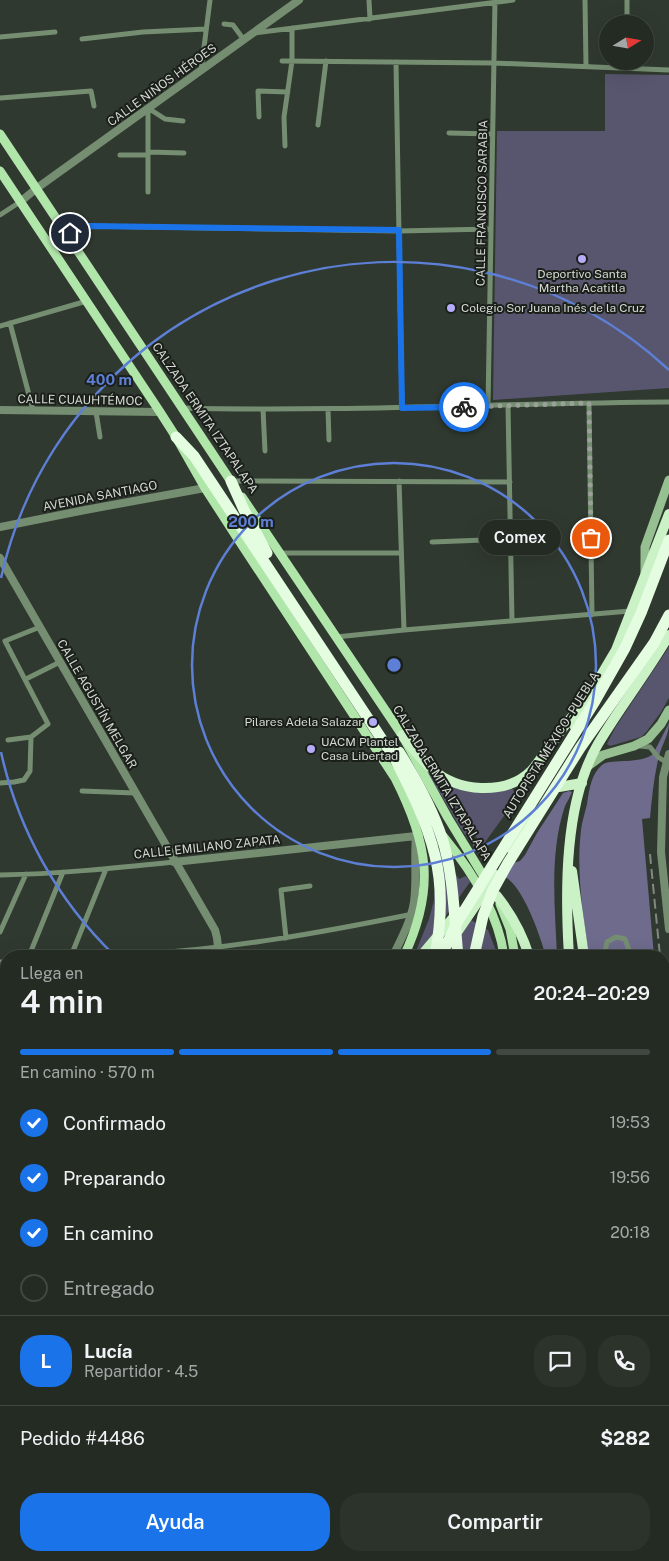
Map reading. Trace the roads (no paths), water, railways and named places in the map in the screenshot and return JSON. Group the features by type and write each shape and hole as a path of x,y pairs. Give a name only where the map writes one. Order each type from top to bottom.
{"highway":[{"path":"176,437 194,456 395,759 426,826 436,857 440,921 435,950"},
{"path":"231,481 262,546 399,753 423,794 442,840 450,876 457,950"},
{"path":"438,950 503,863 546,786 573,733 583,706 616,650 669,514"},
{"name":"AUTOPISTA MÉXICO - PUEBLA","path":"446,950 458,921 605,685 626,648 669,540"},
{"name":"AUTOPISTA MÉXICO - PUEBLA","path":"475,950 483,916 495,893 580,748 654,643 669,615"},
{"path":"568,950 567,888 569,851 574,817 587,766 598,745 669,636"},
{"path":"402,734 432,770 444,778 456,783 476,787 502,786 517,782 532,770 569,719 583,706"},
{"path":"447,950 476,904 559,787 579,755 604,722 622,708"},
{"path":"426,950 496,865 573,733"},
{"path":"559,787 582,783"},
{"path":"569,851 583,950"},
{"path":"495,893 515,921 527,950"}],"main road":[{"name":"CALZADA ERMITA IZTAPALAPA","path":"0,134 402,734 448,818 470,865 495,893 510,929 514,950"},
{"path":"0,171 160,412 205,488 378,754 395,778 456,852 470,865 500,932 503,950"},
{"path":"645,578 645,547 669,480"},
{"path":"587,766 604,755 648,740 669,710"},
{"path":"378,754 390,761 400,762 406,758 407,744"},
{"path":"395,778 410,810 424,872 421,912 407,950"}],"street":[{"path":"201,71 210,0"},
{"name":"CALLE NIÑOS HÉROES","path":"20,202 299,0"},
{"path":"369,0 370,18"},
{"path":"254,33 514,0"},
{"path":"584,0 586,66"},
{"path":"626,15 627,0"},
{"name":"CALLE FRANCISCO SARABIA","path":"488,406 495,1"},
{"path":"224,24 233,25 244,40"},
{"path":"284,146 284,117 292,61 292,28"},
{"path":"82,39 143,32 206,29"},
{"path":"0,38 55,32"},
{"path":"282,60 599,67"},
{"path":"318,125 326,61"},
{"path":"396,62 402,408"},
{"path":"654,69 669,70"},
{"path":"0,98 91,91 94,106"},
{"path":"259,117 258,91 288,92"},
{"path":"148,108 165,119 183,120"},
{"path":"148,108 148,192"},
{"path":"449,133 493,134"},
{"path":"120,155 184,153"},
{"path":"0,215 20,202"},
{"path":"68,236 78,229 88,226 399,230 491,229"},
{"path":"0,326 87,301"},
{"path":"10,324 33,410"},
{"path":"182,408 328,409 669,402"},
{"path":"589,403 592,615"},
{"path":"508,406 512,622"},
{"path":"263,409 265,451"},
{"path":"328,409 329,440"},
{"name":"CALLE CUAUHTÉMOC","path":"0,410 160,412"},
{"path":"96,412 100,437"},
{"path":"231,481 510,482"},
{"path":"399,482 404,630"},
{"name":"AVENIDA SANTIAGO","path":"0,527 205,488"},
{"path":"432,542 511,539"},
{"path":"281,553 402,553"},
{"name":"CALLE AGUSTÍN MELGAR","path":"0,558 215,930 218,950"},
{"path":"336,637 631,611"},
{"path":"8,740 31,737 48,724 5,641 40,627"},
{"path":"26,679 60,662"},
{"path":"0,783 24,780 30,771 31,737"},
{"path":"634,746 648,746 658,757 666,762"},
{"path":"669,754 666,762 662,798 661,852 669,929"},
{"path":"82,791 135,793"},
{"path":"396,950 414,904 417,836"},
{"name":"CALLE EMILIANO ZAPATA","path":"0,875 106,870 417,836"},
{"path":"74,950 106,870"},
{"path":"32,950 63,872"},
{"path":"0,932 26,874"},
{"path":"286,938 281,890 310,886"},
{"path":"180,950 286,938 421,912"},
{"path":"605,950 607,942 616,937 625,939 629,950"}],"railway":[{"path":"650,854 659,950"}],"place":[{"name":"Deportivo Santa Martha Acatitla","path":"582,259"},
{"name":"Colegio Sor Juana Inés de la Cruz","path":"451,308"},
{"name":"Comex","path":"591,538"},
{"name":"Pilares Adela Salazar","path":"373,722"},
{"name":"UACM Plantel Casa Libertad","path":"311,749"}]}
